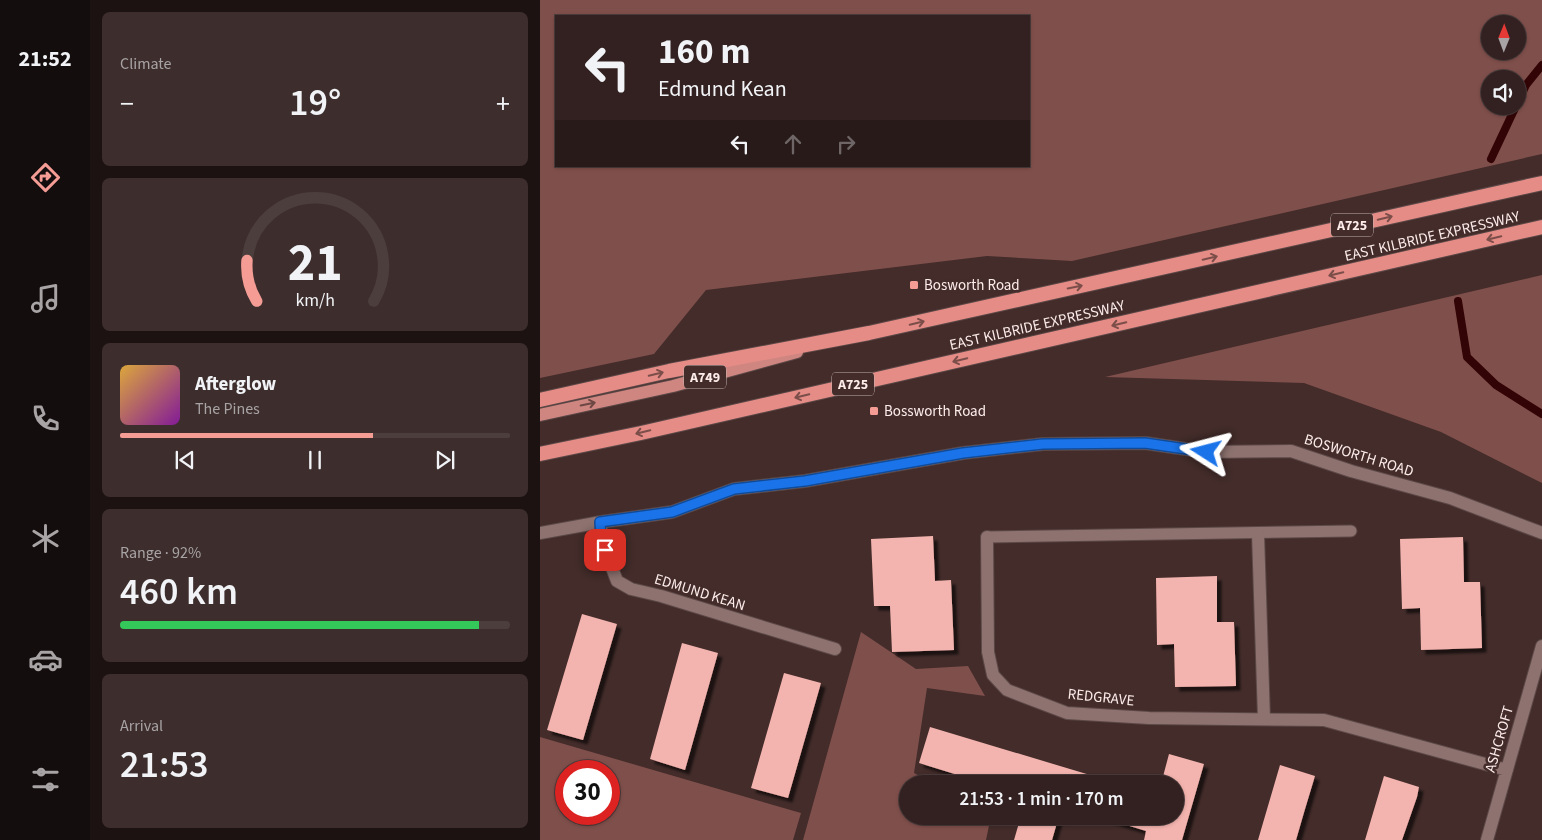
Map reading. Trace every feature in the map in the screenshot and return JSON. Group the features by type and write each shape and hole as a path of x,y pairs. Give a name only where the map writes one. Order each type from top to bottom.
{"highway":[{"name":"EAST KILBRIDE EXPRESSWAY","path":"540,400 669,371 869,333 1542,183"},
{"name":"EAST KILBRIDE EXPRESSWAY","path":"540,454 651,431 1542,227"}],"main road":[{"name":"EAST KILBRIDE EXPRESSWAY","path":"540,415 673,386 869,333"}],"street":[{"name":"BOSWORTH ROAD","path":"540,533 672,512 734,489 805,481 963,453 1043,444 1145,443 1206,452 1291,451 1351,471 1450,498 1542,533"},
{"name":"EDMUND KEAN","path":"600,522 601,539 617,581 630,589 661,596 835,649"},
{"path":"1258,534 1264,719"},
{"name":"REDGRAVE","path":"987,537 988,652 993,675 1007,690 1067,712 1149,718 1324,720 1507,770"},
{"name":"ASHCROFT","path":"1487,840 1542,646"}],"lane":[{"path":"987,537 1351,531"}],"shaded area":[{"path":"540,0 1542,0 1542,154 1072,261 987,256 706,290 654,354 540,378"},
{"path":"1542,275 1542,483 1441,432 1304,383 1105,377"},
{"path":"861,632 916,669 968,666 985,696 927,688 914,773 918,775 899,775 899,825 989,825 986,840 803,840"},
{"path":"540,737 619,760 555,760 555,825 620,825 620,760 801,813 793,840 540,840"}],"building":[{"path":"933,536 935,581 951,580 954,650 892,652 890,606 874,606 871,539"},
{"path":"1463,537 1464,582 1480,582 1482,648 1421,650 1420,608 1402,609 1400,539"},
{"path":"1217,576 1217,622 1234,622 1236,686 1175,687 1174,644 1157,645 1156,578"},
{"path":"582,614 617,624 583,740 547,730"},
{"path":"682,643 718,653 685,770 650,759"},
{"path":"784,673 821,683 788,798 751,788"},
{"path":"930,727 1090,775 958,775 919,763"},
{"path":"1169,754 1204,764 1182,840 1144,840 1146,831 1126,825 1184,825 1184,775 1163,775"},
{"path":"1280,765 1315,776 1296,840 1258,840"},
{"path":"1384,776 1419,787 1417,797 1402,840 1365,840"},
{"path":"1018,825 1056,825 1052,840 1014,840"}],"waterway":[{"path":"1526,85 1542,65"},
{"path":"1491,159 1512,115"},
{"path":"1458,301 1467,357 1496,385 1542,414"}],"place":[{"name":"Bosworth Road","path":"914,285"},
{"name":"Bossworth Road","path":"874,411"}],"route":[{"path":"605,550 601,539 600,522 672,512 734,489 805,481 963,453 1043,444 1145,443 1206,452"}]}
